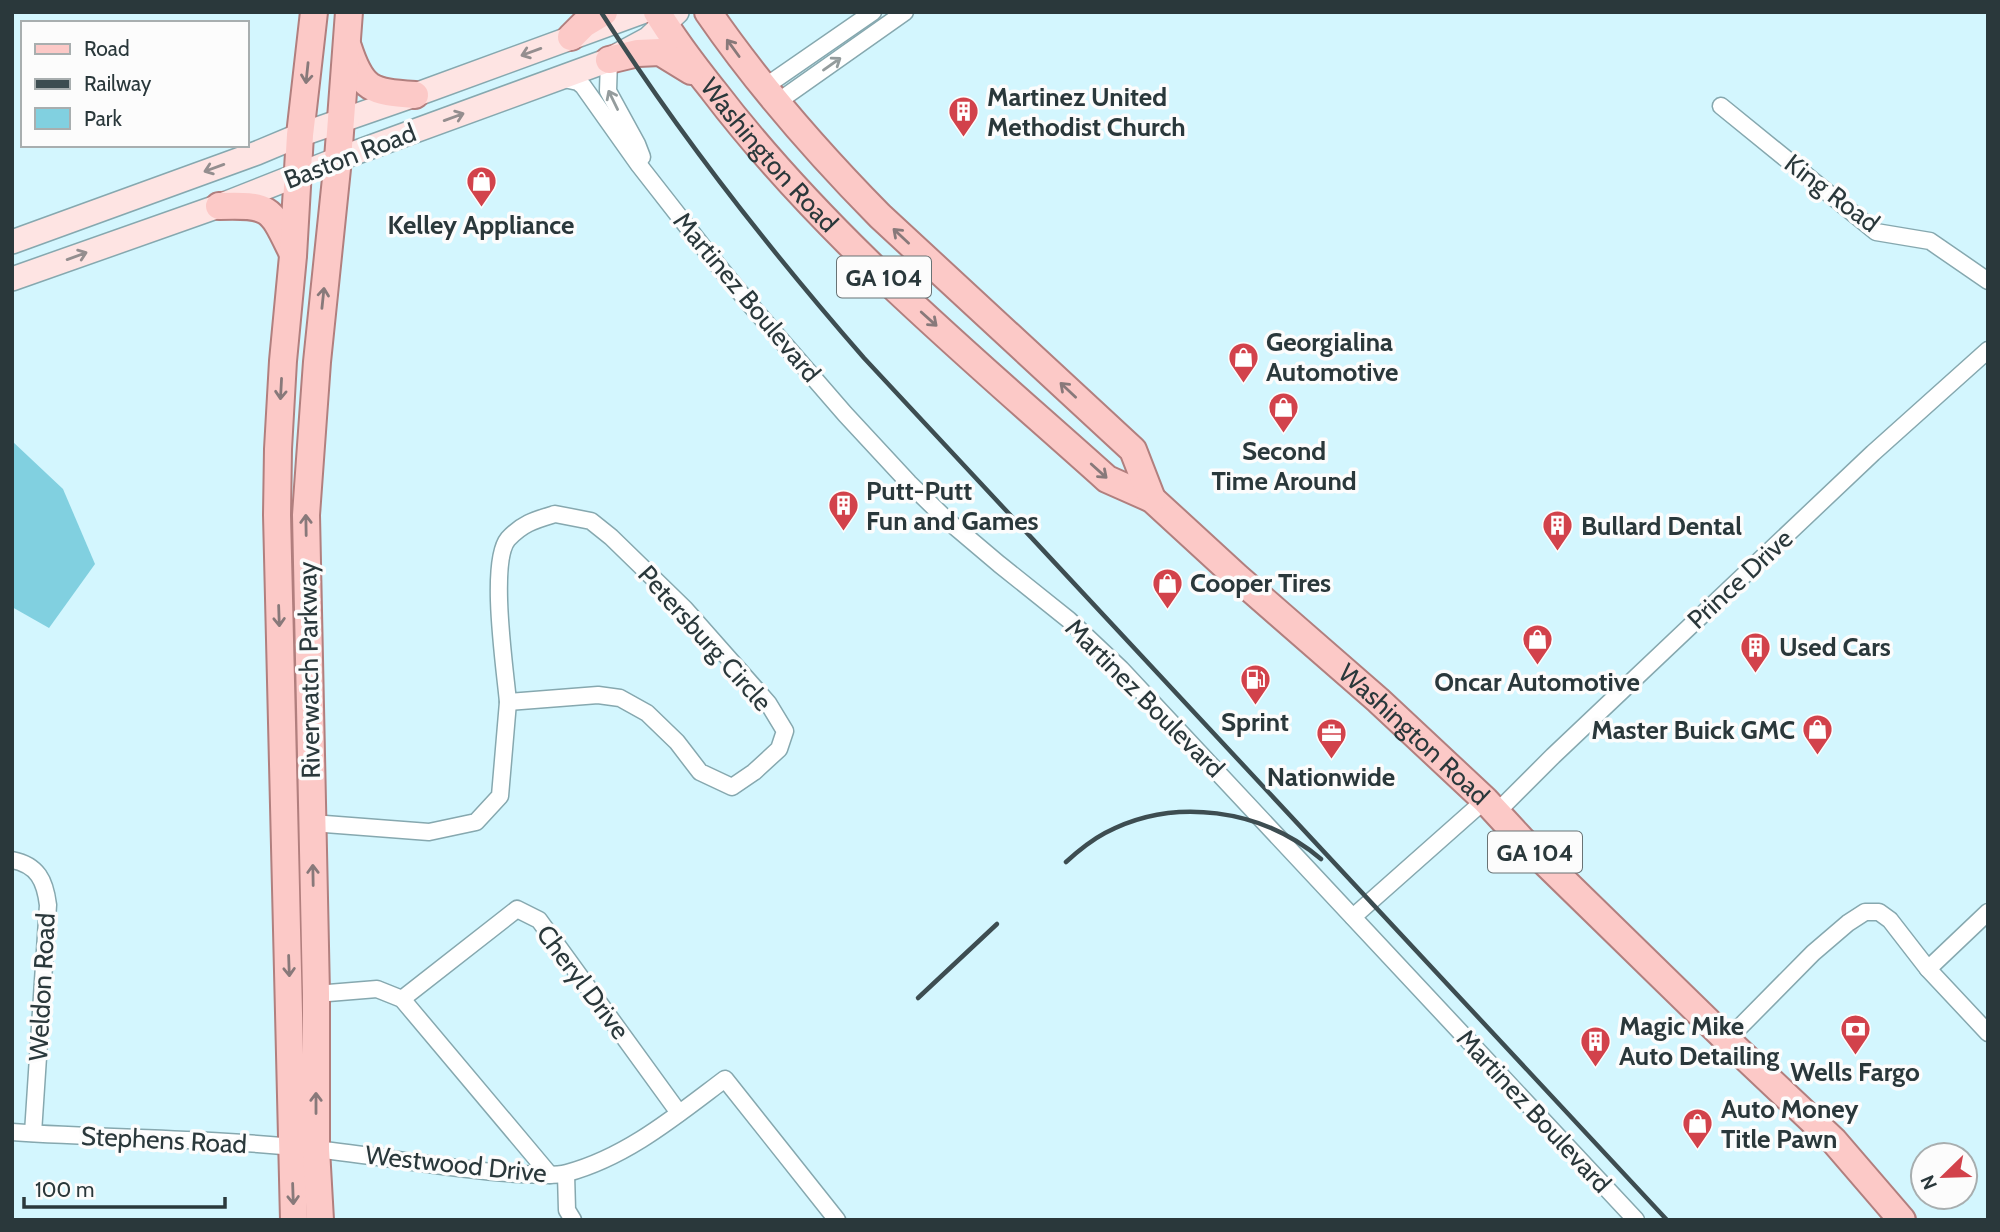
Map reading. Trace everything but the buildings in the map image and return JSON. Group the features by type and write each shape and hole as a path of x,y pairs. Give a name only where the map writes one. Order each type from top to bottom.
{"main road":[{"name":"Riverwatch Parkway","path":"314,12 300,135 283,361 277,515 290,1003 304,1148 320,1220"},
{"name":"Riverwatch Parkway","path":"294,1220 304,1148 316,994 306,515 349,12"},
{"path":"571,37 584,24 604,12"},
{"name":"Washington Road","path":"708,12 770,95 846,181 880,216 1133,450 1152,499"},
{"path":"12,242 571,37 660,15"},
{"name":"Washington Road","path":"660,15 705,80 767,158 861,257 1107,479 1152,499 1246,586 1378,701 1490,806 1727,1040 1834,1141 1902,1220"},
{"name":"Baston Road","path":"12,279 219,206 338,159 609,60 648,39 660,15"},
{"path":"347,43 356,70 364,81 385,93 415,95"},
{"path":"609,60 644,52 660,52 705,80"},
{"path":"219,206 259,207 274,217 293,256"}],"street":[{"path":"770,95 873,12"},
{"path":"770,95 905,12"},
{"name":"Martinez Boulevard","path":"609,60 608,91 637,144 653,181"},
{"name":"Martinez Boulevard","path":"559,78 578,82 583,86 639,165 747,302 909,483 971,541 1095,643 1636,1220"},
{"name":"King Road","path":"1721,106 1876,232 1930,241 1988,281"},
{"name":"Prince Drive","path":"1353,917 1553,756 1835,489 1988,350"},
{"name":"Petersburg Circle","path":"312,823 429,832 476,822 499,796 508,702 499,569 506,541 528,522 555,514 592,521 611,537 701,628 768,703 785,731 779,750 732,787 700,772 677,742 647,713 620,698 597,695 508,702"},
{"name":"Weldon Road","path":"12,860 34,869 45,885 48,905 33,1133"},
{"name":"Cheryl Drive","path":"402,999 517,909 539,919 679,1113"},
{"path":"1727,1040 1813,953 1865,912 1879,912 1890,920 1928,969 1988,1033"},
{"path":"1928,969 1988,912"},
{"path":"316,994 377,989 402,999 558,1175 566,1210 573,1220"},
{"name":"Westwood Drive","path":"304,1148 499,1173 558,1175 610,1157 644,1138 725,1079 837,1220"},
{"name":"Stephens Road","path":"12,1132 304,1148"}],"green space":[{"path":"12,441 63,489 95,564 49,628 12,607"}],"railway":[{"path":"601,12 693,147 793,275 864,358 1667,1220"},
{"path":"1066,862 1100,836 1132,821 1160,814 1188,812 1217,813 1245,819 1298,842 1321,859"},
{"path":"918,998 997,924"}],"place":[{"name":"Martinez United Methodist Church","path":"964,139"},
{"name":"Kelley Appliance","path":"481,209"},
{"name":"Georgialina Automotive","path":"1243,384"},
{"name":"Second Time Around","path":"1284,435"},
{"name":"Putt-Putt Fun and Games","path":"843,533"},
{"name":"Bullard Dental","path":"1558,553"},
{"name":"Cooper Tires","path":"1167,610"},
{"name":"Oncar Automotive","path":"1537,666"},
{"name":"Used Cars","path":"1756,674"},
{"name":"Sprint","path":"1255,706"},
{"name":"Master Buick GMC","path":"1818,757"},
{"name":"Nationwide","path":"1331,761"},
{"name":"Wells Fargo","path":"1855,1056"},
{"name":"Magic Mike Auto Detailing","path":"1596,1068"},
{"name":"Auto Money Title Pawn","path":"1698,1151"}]}
